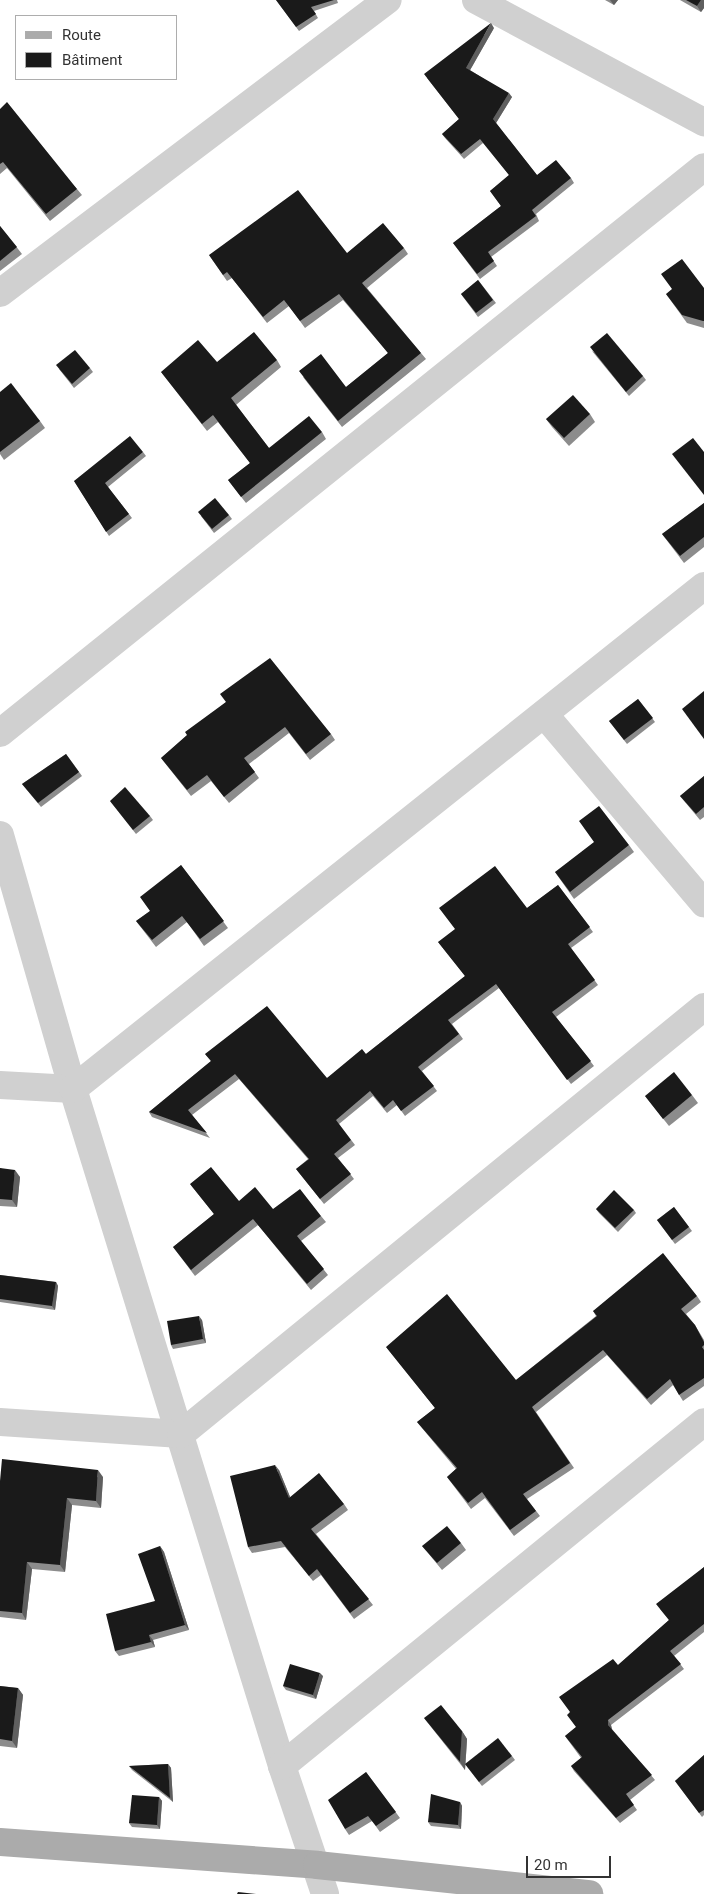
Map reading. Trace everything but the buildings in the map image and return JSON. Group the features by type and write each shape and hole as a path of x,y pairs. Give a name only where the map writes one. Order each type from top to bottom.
{"main road":[{"path":"0,1842 317,1864 589,1894"}],"street":[{"path":"0,293 388,0"},
{"path":"476,0 704,122"},
{"path":"0,733 704,167"},
{"path":"0,1085 72,1089 704,586"},
{"path":"544,714 704,903"},
{"path":"0,835 72,1089 181,1434 282,1766 317,1864 325,1894"},
{"path":"0,1422 181,1434 704,1007"},
{"path":"282,1766 704,1422"}]}
